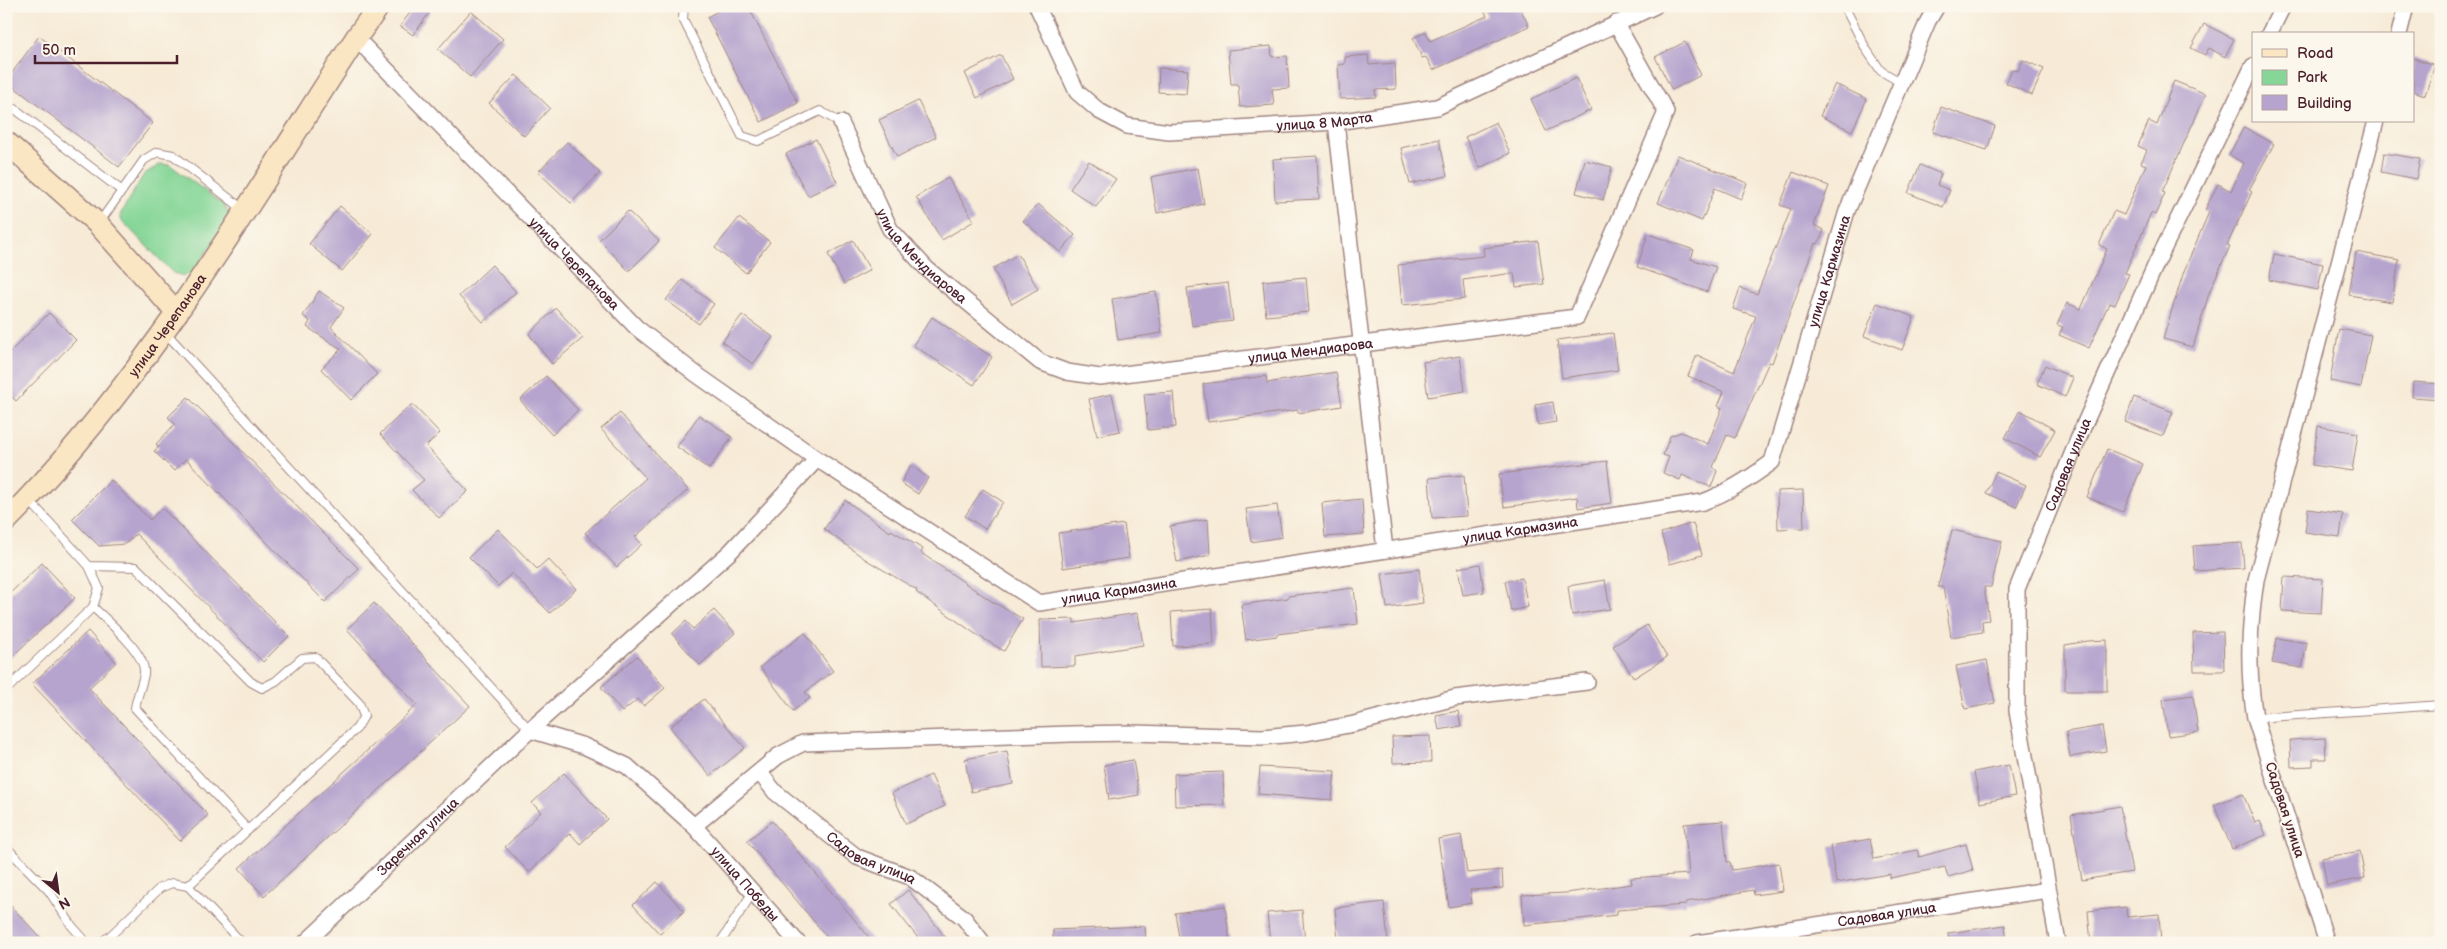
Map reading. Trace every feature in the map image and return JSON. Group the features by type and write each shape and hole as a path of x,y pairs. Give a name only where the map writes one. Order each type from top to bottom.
{"main road":[{"name":"улица Черепанова","path":"6,521 28,499 81,438 164,331 356,38 379,6"},
{"path":"6,142 98,224 177,313"}],"street":[{"name":"улица 8 Марта","path":"1037,6 1077,92 1099,110 1127,126 1169,132 1336,122 1437,107 1655,6"},
{"name":"улица Кармазина","path":"817,459 1039,602 1702,502 1729,492 1772,462 1847,211 1937,6"},
{"path":"2270,32 2283,6"},
{"path":"2400,32 2406,6"},
{"name":"улица Мендиарова","path":"841,123 890,229 927,269 1040,362 1067,372 1100,377 1362,345 1577,317 1666,112 1616,23"},
{"name":"улица Черепанова","path":"356,38 637,328 696,374 817,459"},
{"name":"Садовая улица","path":"2058,943 2017,711 2017,589 2084,425 2156,264 2252,68"},
{"path":"1336,122 1385,550"},
{"name":"Садовая улица","path":"2327,943 2255,718 2249,680 2249,629 2256,580 2376,122"},
{"name":"Заречная улица","path":"305,943 530,730 730,552 817,459"},
{"path":"694,826 760,774 778,756 803,743 1134,733 1262,737 1306,733 1354,724 1455,698 1586,682"},
{"name":"улица Победы","path":"530,730 584,746 627,766 694,826 798,943"},
{"name":"Садовая улица","path":"760,774 775,792 857,857 910,877 964,918 983,943"},
{"name":"Садовая улица","path":"1697,943 2048,890"}],"lane":[{"path":"684,6 683,19 742,136 758,141 820,111 841,123"},
{"path":"1844,6 1866,49 1881,70 1902,83"},
{"path":"14,109 122,191"},
{"path":"98,224 144,160 157,152 173,155 244,210"},
{"path":"164,331 530,730"},
{"path":"6,690 93,607 99,588 89,566 28,499"},
{"path":"89,566 136,567 251,682 262,688 276,681 302,658 315,657 360,703 364,716 357,728 188,886"},
{"path":"93,607 141,656 144,672 137,692 135,708 248,830"},
{"path":"2255,718 2441,705"},
{"path":"6,847 49,891 72,926 87,943"},
{"path":"99,943 109,937 160,888 172,883 188,886 242,943"},
{"path":"720,943 753,892"}],"green space":[{"path":"161,164 170,165 224,205 230,217 193,273 184,276 173,273 122,221 120,215 144,174"}],"building":[{"path":"415,6 422,6 430,12 413,35 400,26"},
{"path":"727,6 748,6 798,103 761,122 707,17"},
{"path":"1482,6 1519,6 1529,26 1433,70 1426,57 1422,58 1413,38 1426,32 1430,41 1487,16"},
{"path":"471,11 503,39 470,77 438,49"},
{"path":"2204,24 2234,39 2225,57 2209,48 2205,55 2191,48"},
{"path":"39,36 153,123 119,167 6,81"},
{"path":"1685,42 1701,75 1672,90 1655,57"},
{"path":"1271,46 1272,57 1287,56 1289,88 1272,89 1274,105 1240,107 1238,84 1231,84 1228,50"},
{"path":"1001,55 1013,79 977,98 965,73"},
{"path":"1368,55 1369,65 1395,63 1396,89 1375,90 1376,97 1340,99 1338,65 1345,64 1345,57"},
{"path":"2414,58 2435,65 2425,95 2414,91"},
{"path":"2023,60 2044,69 2032,95 2006,83 2012,69 2018,71"},
{"path":"1159,68 1188,70 1186,94 1158,92"},
{"path":"516,75 550,108 524,136 489,103"},
{"path":"1576,78 1591,110 1546,131 1531,99"},
{"path":"2174,81 2206,94 2162,192 2165,193 2155,215 2151,213 2125,273 2129,274 2115,305 2109,303 2089,348 2059,335 2063,327 2057,325 2067,303 2081,309 2107,249 2099,245 2114,211 2124,215 2146,165 2141,163 2147,150 2138,146 2149,121 2157,125"},
{"path":"1835,84 1867,99 1852,131 1820,116"},
{"path":"918,101 936,137 897,157 879,120"},
{"path":"1941,107 1995,126 1987,150 1933,132"},
{"path":"1496,122 1510,153 1480,168 1465,137"},
{"path":"2244,127 2274,144 2249,190 2252,192 2227,245 2230,246 2210,290 2193,347 2163,339 2184,271 2209,212 2205,210 2218,184 2231,191 2244,163 2229,155"},
{"path":"816,139 837,182 808,196 786,154"},
{"path":"1439,139 1447,176 1410,184 1401,148"},
{"path":"567,142 600,173 571,203 538,172"},
{"path":"2384,153 2420,159 2416,179 2381,172"},
{"path":"1678,155 1747,183 1741,199 1715,188 1702,221 1658,203"},
{"path":"1317,156 1319,199 1275,201 1273,159"},
{"path":"1585,160 1612,167 1603,200 1576,193"},
{"path":"1089,161 1116,179 1096,207 1070,189"},
{"path":"1920,165 1941,174 1937,185 1950,190 1943,207 1908,193"},
{"path":"1198,168 1204,204 1157,213 1151,177"},
{"path":"1793,172 1829,186 1814,225 1824,230 1818,244 1815,243 1772,363 1769,362 1735,438 1727,435 1713,467 1717,471 1711,487 1682,475 1680,480 1663,473 1669,457 1663,455 1670,436 1681,432 1708,444 1722,408 1718,406 1724,392 1688,376 1697,355 1734,372 1756,316 1733,309 1740,288 1757,294 1791,209 1780,205"},
{"path":"948,178 974,221 942,240 916,197"},
{"path":"1038,204 1075,235 1060,252 1023,221"},
{"path":"340,206 373,234 342,271 309,244"},
{"path":"628,211 659,241 629,271 599,240"},
{"path":"739,218 770,242 746,273 715,248"},
{"path":"1648,234 1694,250 1691,259 1716,267 1707,292 1637,267"},
{"path":"853,240 870,270 844,284 828,254"},
{"path":"1538,241 1544,284 1516,287 1514,273 1463,280 1465,299 1402,305 1398,265 1484,256 1483,248"},
{"path":"2356,252 2399,260 2392,302 2349,295"},
{"path":"1018,254 1038,289 1012,304 993,269"},
{"path":"2274,254 2323,264 2318,290 2269,280"},
{"path":"492,265 516,292 483,322 459,296"},
{"path":"1306,277 1309,312 1266,316 1263,281"},
{"path":"682,280 714,304 699,324 666,300"},
{"path":"1228,283 1233,321 1192,326 1187,288"},
{"path":"319,291 344,308 331,327 377,374 351,400 321,369 341,349 307,327 310,321 303,316"},
{"path":"1156,292 1162,333 1118,340 1112,299"},
{"path":"1877,303 1914,317 1902,350 1864,336"},
{"path":"556,308 583,338 552,364 529,334"},
{"path":"49,313 76,340 16,401 6,391 6,356"},
{"path":"742,315 773,337 753,364 722,342"},
{"path":"932,317 992,357 974,385 913,345"},
{"path":"2339,329 2371,335 2361,387 2330,381"},
{"path":"1613,333 1618,370 1562,378 1557,340"},
{"path":"1460,356 1465,391 1428,397 1423,362"},
{"path":"2045,365 2073,378 2065,397 2037,384"},
{"path":"1336,372 1342,406 1298,413 1298,410 1208,422 1203,384 1266,376 1267,383"},
{"path":"546,376 578,410 552,435 520,400"},
{"path":"2413,382 2441,384 2441,399 2412,397"},
{"path":"1173,392 1176,427 1148,430 1144,394"},
{"path":"1112,394 1120,431 1097,436 1089,399"},
{"path":"188,397 359,569 325,602 186,459 174,471 154,451 159,447 156,444 175,424 168,417"},
{"path":"2134,397 2173,412 2163,436 2125,422"},
{"path":"1553,402 1556,422 1538,425 1535,405"},
{"path":"412,404 440,433 426,446 468,491 439,518 412,490 424,480 380,434"},
{"path":"2020,410 2055,430 2040,457 2005,438"},
{"path":"620,413 688,490 635,537 642,544 617,567 585,533 646,478 601,429"},
{"path":"699,415 732,437 709,469 677,447"},
{"path":"2318,426 2358,433 2352,471 2312,465"},
{"path":"2107,449 2143,464 2123,512 2087,497"},
{"path":"1607,461 1612,503 1578,508 1577,497 1504,507 1499,474"},
{"path":"911,465 928,478 918,494 901,483"},
{"path":"1996,472 2026,485 2016,507 1986,493"},
{"path":"1464,475 1467,516 1432,518 1429,478"},
{"path":"111,480 150,520 162,508 289,636 263,662 136,534 125,544 99,546 72,519"},
{"path":"983,489 1003,502 985,529 965,516"},
{"path":"1803,490 1804,528 1778,529 1777,491"},
{"path":"1362,499 1364,534 1325,537 1322,503"},
{"path":"845,500 890,532 891,530 923,549 921,553 993,602 1023,619 1004,651 974,633 916,592 917,590 865,559 824,529"},
{"path":"1277,505 1282,537 1251,542 1246,509"},
{"path":"2308,509 2343,514 2340,537 2305,532"},
{"path":"1208,519 1210,555 1177,562 1170,526"},
{"path":"1693,523 1702,555 1670,564 1661,533"},
{"path":"1124,524 1129,558 1063,568 1058,533"},
{"path":"498,529 537,569 548,559 576,589 550,613 512,573 498,586 469,557"},
{"path":"1952,530 2002,541 1991,587 1984,587 1989,620 1982,621 1983,632 1951,637 1943,587 1938,587"},
{"path":"2242,543 2244,568 2195,571 2193,546"},
{"path":"42,563 75,598 6,662 6,597"},
{"path":"1480,564 1484,592 1463,595 1458,568"},
{"path":"1419,569 1423,603 1387,608 1382,574"},
{"path":"2284,577 2323,579 2321,613 2282,611"},
{"path":"1522,578 1528,607 1511,611 1505,581"},
{"path":"1605,580 1610,609 1572,615 1568,586"},
{"path":"1354,588 1358,624 1277,634 1277,636 1246,640 1241,605 1288,598 1288,596"},
{"path":"374,603 470,706 264,896 239,868 417,705 347,629"},
{"path":"1212,609 1214,644 1173,646 1171,612"},
{"path":"714,610 735,633 700,665 672,634 686,621 693,629"},
{"path":"1138,613 1143,645 1075,656 1075,666 1041,667 1040,620 1074,619 1074,623"},
{"path":"1647,625 1667,657 1634,678 1613,646"},
{"path":"88,631 116,662 89,688 208,815 180,841 32,684"},
{"path":"2223,632 2224,671 2194,671 2193,633"},
{"path":"805,633 833,671 805,692 810,698 793,711 760,667"},
{"path":"2277,638 2307,643 2302,668 2272,663"},
{"path":"2107,640 2107,691 2065,691 2065,645"},
{"path":"637,656 665,688 644,706 638,699 622,712 601,687"},
{"path":"1987,660 1995,703 1965,709 1956,666"},
{"path":"2193,695 2198,732 2168,736 2163,699"},
{"path":"704,699 745,748 710,776 670,727"},
{"path":"1458,711 1461,726 1439,730 1436,715"},
{"path":"2102,726 2106,751 2070,757 2066,732"},
{"path":"1430,736 1431,762 1393,763 1392,737"},
{"path":"2325,738 2326,759 2313,759 2313,766 2291,767 2290,740"},
{"path":"1007,751 1013,784 971,792 965,759"},
{"path":"1133,760 1139,795 1109,800 1104,765"},
{"path":"2009,765 2015,796 1980,803 1974,772"},
{"path":"1260,767 1335,771 1332,800 1258,794"},
{"path":"1223,772 1224,805 1175,806 1174,774"},
{"path":"564,773 607,819 580,844 570,833 529,872 505,847 541,812 532,803"},
{"path":"931,775 945,806 906,824 892,793"},
{"path":"2243,794 2255,823 2260,821 2266,835 2232,849 2214,805"},
{"path":"2120,806 2132,872 2082,880 2071,815"},
{"path":"772,821 874,943 832,943 747,841"},
{"path":"1723,821 1727,862 1730,862 1732,870 1779,863 1783,891 1754,895 1753,890 1686,902 1686,905 1617,910 1617,915 1524,925 1522,895 1566,893 1632,884 1631,878 1689,874 1684,824"},
{"path":"1461,835 1467,873 1502,870 1503,888 1470,890 1472,903 1449,907 1438,839"},
{"path":"1870,839 1874,859 1917,850 1919,857 1966,844 1973,870 1948,877 1945,867 1890,878 1890,874 1836,883 1830,846"},
{"path":"2360,851 2365,878 2327,885 2322,858"},
{"path":"657,882 684,911 660,934 633,905"},
{"path":"908,890 950,943 922,943 891,904"},
{"path":"6,901 25,921 45,943 6,943"},
{"path":"1384,902 1388,943 1354,943 1354,939 1338,941 1335,908"},
{"path":"1225,906 1230,943 1180,943 1175,913"},
{"path":"2126,907 2127,917 2159,914 2161,943 2091,943 2088,911"},
{"path":"1302,910 1305,943 1270,943 1267,913"},
{"path":"2005,925 2007,943 1949,943 1948,933"},
{"path":"1145,926 1146,943 1053,943 1053,930"}]}
